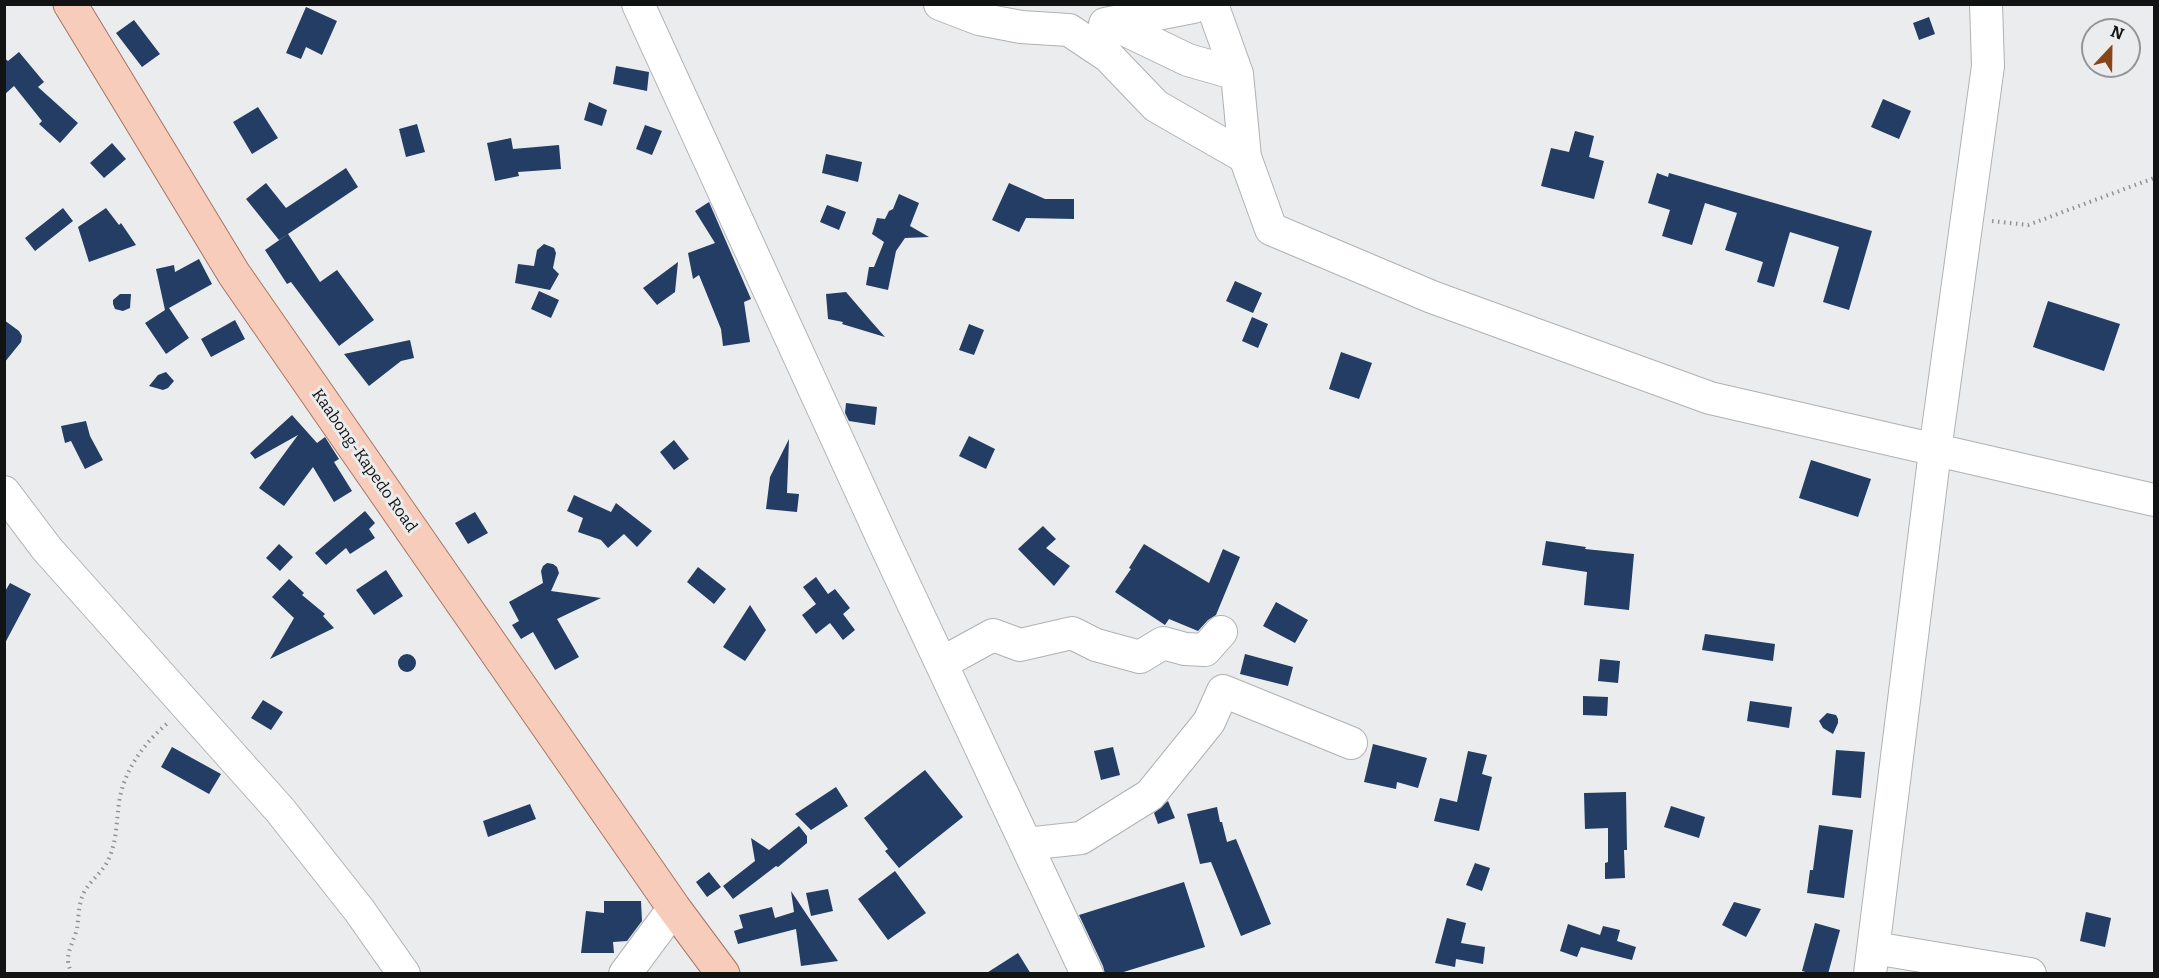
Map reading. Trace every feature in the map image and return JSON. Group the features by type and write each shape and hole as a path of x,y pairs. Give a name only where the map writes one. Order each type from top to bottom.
{"main road":[{"name":"Kaabong-Kapedo Road","path":"70,4 234,274 674,908 723,974"}],"street":[{"path":"638,4 1087,974"},
{"path":"940,4 979,19 1021,27 1069,30 1193,7 1195,4"},
{"path":"1214,4 1214,10 1237,74 1245,157 1271,230 1432,297 1710,398 2154,500"},
{"path":"1986,4 1988,66 1935,451 1872,961 2030,974"},
{"path":"1111,23 1188,60 1237,74"},
{"path":"1069,30 1108,56 1156,106 1245,157"},
{"path":"4,492 47,549 280,810 359,910 404,974"},
{"path":"942,663 993,634 1020,645 1072,633 1096,645 1140,657 1163,643 1185,649 1205,650 1221,632"},
{"path":"1026,844 1081,838 1150,795 1209,722 1223,691 1352,743"},
{"path":"625,974 674,908"}],"path":[{"path":"1967,219 2028,225 2154,178"},
{"path":"72,974 68,959 77,928 81,900 84,891 105,867 109,858 118,824 119,800 129,770 151,737 187,707"}],"building":[{"path":"306,7 337,21 322,55 306,47 301,59 286,53"},
{"path":"1929,17 1935,34 1919,40 1913,23"},
{"path":"134,20 160,54 142,67 116,33"},
{"path":"19,52 44,82 38,87 78,123 60,143 39,124 42,121 14,86 4,95 4,58 8,61"},
{"path":"616,66 649,72 647,91 613,84"},
{"path":"1883,99 1911,111 1899,139 1871,127"},
{"path":"589,102 607,110 602,126 584,120"},
{"path":"258,107 278,138 252,154 233,122"},
{"path":"417,124 425,152 406,157 399,129"},
{"path":"645,125 662,131 652,155 636,149"},
{"path":"1575,131 1594,136 1589,157 1604,161 1594,199 1541,186 1551,148 1569,152"},
{"path":"511,138 513,149 559,145 561,169 518,172 519,176 495,181 487,143"},
{"path":"112,143 126,159 104,178 90,163"},
{"path":"826,154 862,162 858,182 822,173"},
{"path":"346,168 358,187 279,240 246,199 266,183 286,208"},
{"path":"1657,173 1668,177 1669,173 1872,231 1849,310 1823,302 1839,247 1790,232 1774,287 1757,282 1763,262 1725,250 1737,213 1705,203 1692,245 1662,236 1670,210 1648,203"},
{"path":"1009,183 1045,199 1074,199 1074,219 1026,218 1019,232 992,220"},
{"path":"899,194 919,203 910,226 929,237 905,238 896,251 888,290 866,285 869,267 874,267 884,242 872,234 877,218 885,219 889,211 893,209"},
{"path":"709,202 751,299 744,302 750,342 723,346 721,329 699,275 693,279 688,253 715,243 695,211"},
{"path":"827,205 846,212 839,230 820,222"},
{"path":"63,208 73,221 35,251 25,238"},
{"path":"106,208 119,225 121,223 136,245 89,262 78,227"},
{"path":"288,234 320,282 337,270 374,320 339,346 291,282 287,284 265,250"},
{"path":"544,244 554,248 556,253 553,268 559,274 550,290 515,283 518,264 534,266 537,250"},
{"path":"199,259 212,284 169,308 189,338 166,354 145,323 165,310 156,269 174,265 175,272"},
{"path":"678,262 675,292 657,305 643,288"},
{"path":"1235,281 1262,293 1253,313 1226,301"},
{"path":"539,291 559,300 551,318 531,309"},
{"path":"846,292 885,337 828,319 826,294"},
{"path":"120,294 131,294 130,308 123,311 115,309 113,304 113,300"},
{"path":"2048,301 2120,324 2104,371 2033,347"},
{"path":"1252,317 1268,324 1258,348 1242,341"},
{"path":"4,320 22,336 21,342 4,363"},
{"path":"235,320 245,339 211,357 201,339"},
{"path":"969,324 984,330 974,355 959,350"},
{"path":"410,340 414,358 401,361 369,386 344,354"},
{"path":"1341,352 1372,363 1359,399 1329,389"},
{"path":"166,372 174,381 168,388 163,390 149,386 158,375"},
{"path":"846,403 877,407 875,425 849,421 845,413"},
{"path":"292,415 317,443 325,437 339,459 334,462 352,491 334,502 313,467 284,506 259,488 298,435 255,459 250,453"},
{"path":"86,421 90,436 103,460 85,469 71,441 65,443 61,426"},
{"path":"969,436 995,449 986,469 959,456"},
{"path":"789,439 787,493 799,494 797,512 766,509 770,477"},
{"path":"674,440 689,459 674,470 660,452"},
{"path":"1811,460 1871,479 1858,517 1799,498"},
{"path":"574,495 611,512 616,503 652,531 637,547 624,534 608,548 601,540 578,532 583,518 567,511"},
{"path":"365,511 375,523 369,529 375,538 350,554 346,548 326,565 315,553"},
{"path":"475,512 488,533 468,544 455,523"},
{"path":"1043,526 1056,539 1046,548 1070,566 1054,586 1018,549"},
{"path":"1546,541 1586,547 1585,549 1634,554 1629,610 1584,605 1587,572 1542,565"},
{"path":"279,544 293,557 280,571 266,558"},
{"path":"1144,544 1209,583 1223,549 1240,557 1216,615 1198,631 1169,619 1165,625 1115,592 1131,569 1129,568"},
{"path":"547,563 557,567 559,573 551,591 601,598 557,619 579,657 555,670 533,632 521,639 512,625 519,621 509,602 543,583 541,571"},
{"path":"698,567 726,589 714,604 687,582"},
{"path":"386,570 403,596 374,615 356,590"},
{"path":"816,577 828,594 835,589 850,608 843,614 855,630 843,640 830,623 816,634 802,615 816,604 803,587"},
{"path":"289,579 304,593 302,595 325,614 323,616 334,628 270,659 294,618 272,597"},
{"path":"10,583 31,594 4,645 4,593"},
{"path":"1276,602 1308,620 1295,643 1263,626"},
{"path":"750,605 766,630 745,661 723,647"},
{"path":"1705,634 1775,644 1773,661 1702,650"},
{"path":"407,654 413,657 416,663 413,669 407,672 401,669 398,663 401,657"},
{"path":"1245,654 1293,667 1288,686 1240,674"},
{"path":"1600,659 1620,661 1618,683 1598,681"},
{"path":"1583,696 1608,697 1607,716 1583,715"},
{"path":"263,700 283,712 271,730 251,718"},
{"path":"1750,701 1792,707 1789,728 1747,721"},
{"path":"1827,713 1836,715 1838,719 1833,734 1823,728 1819,721"},
{"path":"1373,744 1427,758 1418,788 1397,782 1396,789 1364,782"},
{"path":"172,747 221,774 209,794 161,767"},
{"path":"1113,747 1120,775 1101,780 1094,751"},
{"path":"1836,750 1865,752 1861,798 1832,795"},
{"path":"1468,751 1487,755 1482,774 1492,777 1479,831 1434,821 1440,798 1457,802"},
{"path":"925,770 963,817 899,868 885,851 888,849 864,818"},
{"path":"836,787 848,806 811,830 795,814"},
{"path":"1626,792 1625,878 1605,879 1605,863 1608,862 1608,828 1585,829 1584,793"},
{"path":"1168,801 1175,818 1158,824 1154,813"},
{"path":"530,804 536,819 488,837 483,821"},
{"path":"1671,806 1705,817 1699,838 1664,827"},
{"path":"1217,807 1227,842 1236,839 1271,924 1241,936 1211,862 1200,864 1187,814"},
{"path":"1819,825 1853,830 1844,898 1807,893 1810,870 1813,870"},
{"path":"799,826 807,836 807,843 733,899 723,886 755,861 751,838 769,850"},
{"path":"1475,863 1490,868 1482,891 1466,885"},
{"path":"895,871 926,913 888,940 858,899"},
{"path":"709,872 721,887 707,897 696,882"},
{"path":"1184,882 1205,947 1117,974 1105,974 1079,915"},
{"path":"828,889 833,911 811,916 806,893"},
{"path":"791,891 838,961 801,966 796,929 738,944 734,931 743,928 739,915 772,907 775,918 794,912"},
{"path":"604,901 641,901 642,921 627,941 613,942 614,953 581,953 586,911 604,913"},
{"path":"1734,902 1761,909 1746,937 1722,925"},
{"path":"2086,912 2111,918 2105,947 2080,941"},
{"path":"1447,918 1466,923 1461,943 1485,947 1483,964 1456,959 1455,967 1435,963"},
{"path":"1815,923 1840,930 1828,974 1802,971"},
{"path":"1568,924 1600,935 1603,926 1620,930 1617,941 1636,947 1632,960 1581,947 1577,957 1560,951"},
{"path":"1018,953 1031,974 985,974"}]}
